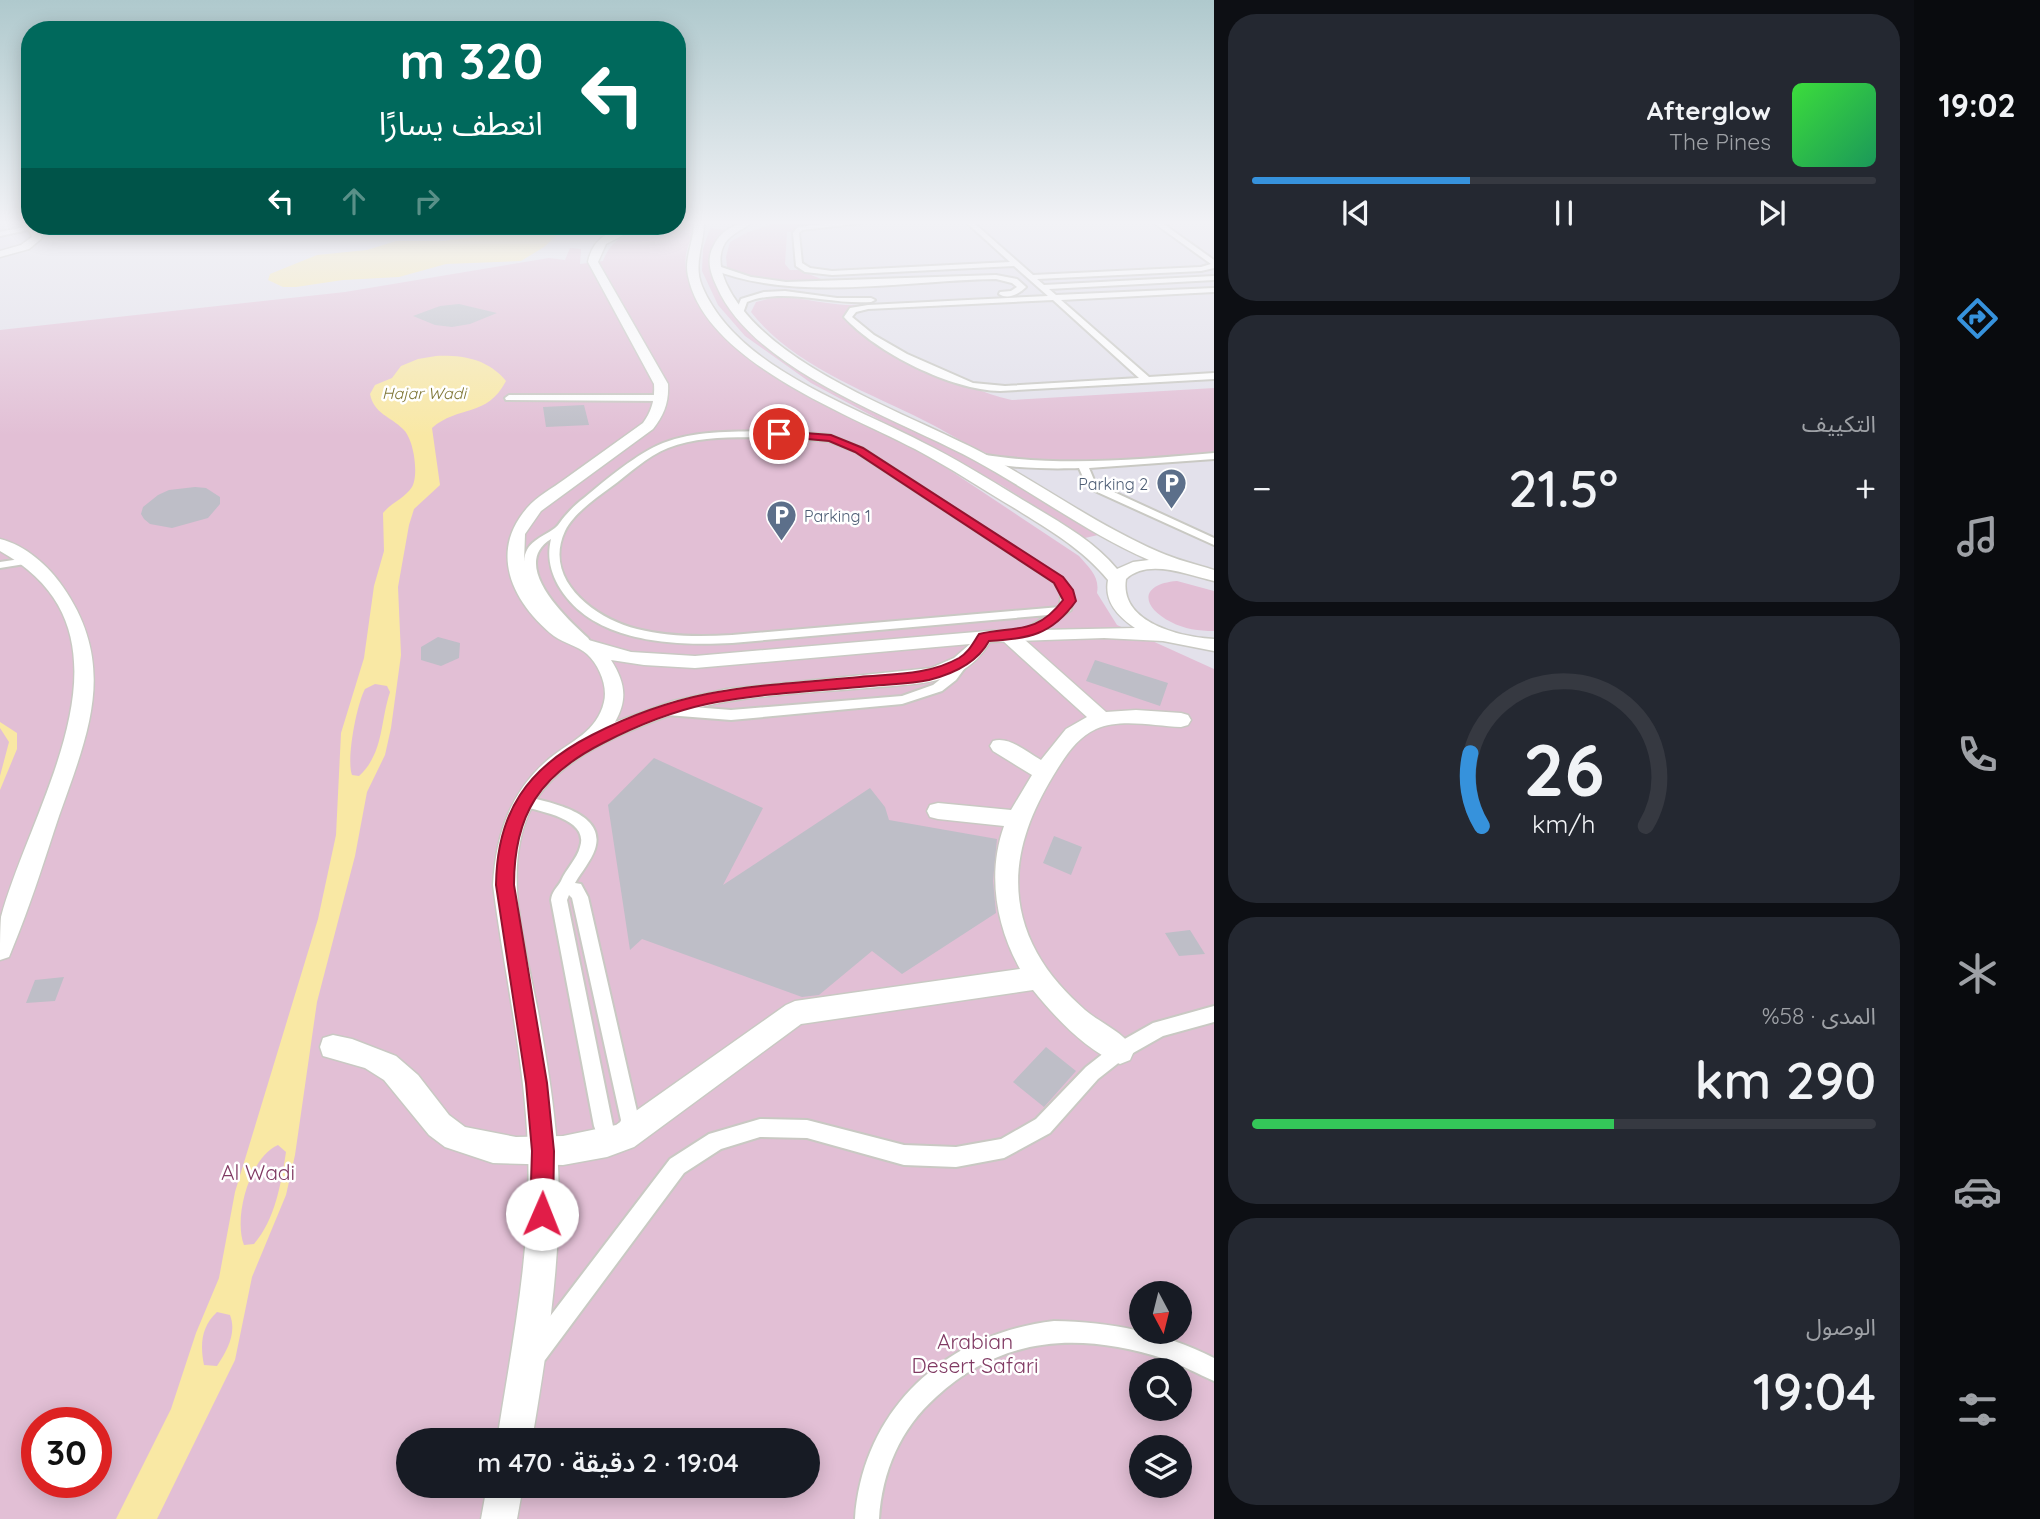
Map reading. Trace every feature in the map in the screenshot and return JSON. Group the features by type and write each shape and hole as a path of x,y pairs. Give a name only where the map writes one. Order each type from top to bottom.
{"street":[{"path":"590,742 609,718 616,693 610,669 593,649 556,627 531,601 521,583 515,563 515,543 522,524 535,508 648,426 659,412 663,398 661,384 611,294"},
{"path":"700,294 721,325 743,346 808,390 951,463 1039,516 1095,554 1117,580"},
{"path":"725,294 739,314 762,337 804,367 979,457 1125,543 1179,566 1214,576"},
{"path":"0,544 43,573 71,615 84,663 85,690 80,718 61,780 0,949"},
{"path":"1179,566 1140,566 1126,571 1117,580 1115,590 1118,602 1128,614 1163,635 1214,655"},
{"path":"593,649 649,660 695,662 1018,635 1098,631 1163,635"},
{"path":"1018,635 1102,720"},
{"path":"516,1428 528,1364 537,1283 543,1151 534,1071 505,885 505,857 510,829 523,801 545,773 590,742 627,724 666,710 706,699 752,692 927,676 964,661 977,650 984,637"},
{"path":"1184,642 1214,645"},
{"path":"1120,1051 1069,1013 1036,978 1016,938 1007,894 1008,854 1017,820 1044,772 1078,730 1102,720 1181,720"},
{"path":"1000,746 1044,772"},
{"path":"938,811 1017,820"},
{"path":"334,1047 383,1062 401,1077 431,1118 454,1137 483,1147 543,1151 606,1144 624,1137 795,1013 1036,978"},
{"path":"499,1519 503,1498"}],"lane":[{"path":"739,314 744,301 766,294 860,300 994,294"},
{"path":"1050,294 1147,380"},
{"path":"1136,294 868,307 853,310 848,317 907,356 956,379 982,387 1011,388 1214,376"},
{"path":"509,398 663,398"},
{"path":"1018,635 1065,610 1069,601 1066,590 1058,580 859,450 831,438 813,435 743,436 669,443 651,453 571,516 560,530 554,545 554,561 566,590 577,603 592,614 630,631 665,639 711,641 1065,610"},
{"path":"979,457 1031,466 1083,466 1213,456"},
{"path":"1083,466 1090,482 1099,489 1214,542"},
{"path":"560,530 545,537 534,547 529,558 530,569 553,610 593,649"},
{"path":"0,565 27,561"},
{"path":"523,801 569,814 586,828 588,848 572,872 565,889 558,895 604,1126 611,1137 624,1137 629,1133 631,1120 580,897 575,889 565,889"},
{"path":"528,1364 677,1167 716,1141 760,1128 807,1129 904,1155 956,1157 1004,1148 1043,1126 1092,1073 1120,1051 1159,1029 1214,1014"},
{"path":"867,1519 869,1488 901,1418 947,1371 1002,1342 1065,1331 1134,1339 1195,1358 1214,1370"}],"green space":[{"path":"328,294 694,294 711,320 814,398 933,459 1079,556 1093,573 1097,582 1097,593 1117,625 1214,669 1214,1519 0,1519 0,330"},
{"path":"713,294 727,294 778,352 1008,478 1098,535 1085,538 1003,486 811,383 745,336 718,305"},
{"path":"775,297 864,305 866,308 847,311 854,324 871,338 893,352 947,378 1012,400 1214,388 1214,456 1054,464 993,455 832,376 788,348 751,312 756,302"},
{"path":"1177,581 1214,591 1214,631 1181,626 1161,616 1154,609 1148,597 1151,591 1156,586"}],"water":[{"name":"Hajar Wadi","path":"446,356 474,360 491,368 506,381 490,401 452,416 432,428 440,485 414,509 409,525 398,587 401,655 391,728 385,755 367,792 355,856 317,1002 295,1155 286,1195 252,1277 235,1360 157,1519 116,1519 171,1409 196,1333 219,1278 235,1192 318,919 336,835 341,733 364,658 374,586 384,551 383,513 409,491 415,474 413,449 407,434 375,406 370,394 375,385 392,378 401,366 418,359","holes":["375,684 387,686 390,692 380,737 367,767 359,776 352,775 351,745 359,706 365,689","278,1145 286,1152 279,1189 272,1213 261,1234 254,1244 244,1245 241,1219 246,1189 259,1162","217,1312 230,1315 232,1322 230,1342 217,1366 204,1365 203,1358 203,1337"]},
{"path":"0,722 17,733 17,749 0,790 0,776 9,742 0,728"}],"building":[{"path":"459,304 497,313 470,324 452,327 435,325 413,316 440,306"},
{"path":"584,405 589,425 546,427 543,407"},
{"path":"206,488 220,497 220,504 208,518 172,528 150,524 141,514 143,507 158,495 169,490"},
{"path":"438,637 460,643 459,658 441,666 421,660 421,647"},
{"path":"1095,660 1168,683 1160,706 1086,681"},
{"path":"654,758 763,808 723,885 870,788 885,807 889,820 997,839 993,881 996,913 902,974 872,951 819,995 802,997 642,939 630,950 608,805"},
{"path":"1054,836 1082,847 1071,875 1043,863"},
{"path":"1190,930 1205,954 1179,956 1165,933"},
{"path":"64,977 55,1001 26,1003 35,980"},
{"path":"1046,1047 1076,1071 1044,1107 1013,1082"}],"place":[{"name":"Parking 2","path":"1171,511"},
{"name":"Parking 1","path":"781,543"}],"route":[{"path":"542,1214 543,1151 536,1083 505,885 505,857 510,829 533,786 558,761 573,751 627,724 666,710 706,699 752,692 927,676 948,670 964,661 977,650 984,637 1027,634 1059,615 1069,601 1066,590 1058,580 859,450 831,438 796,433 779,434"}],"park label":[{"name":"Al Wadi","path":"258,1172"},
{"name":"Arabian Desert Safari","path":"975,1353"}]}
